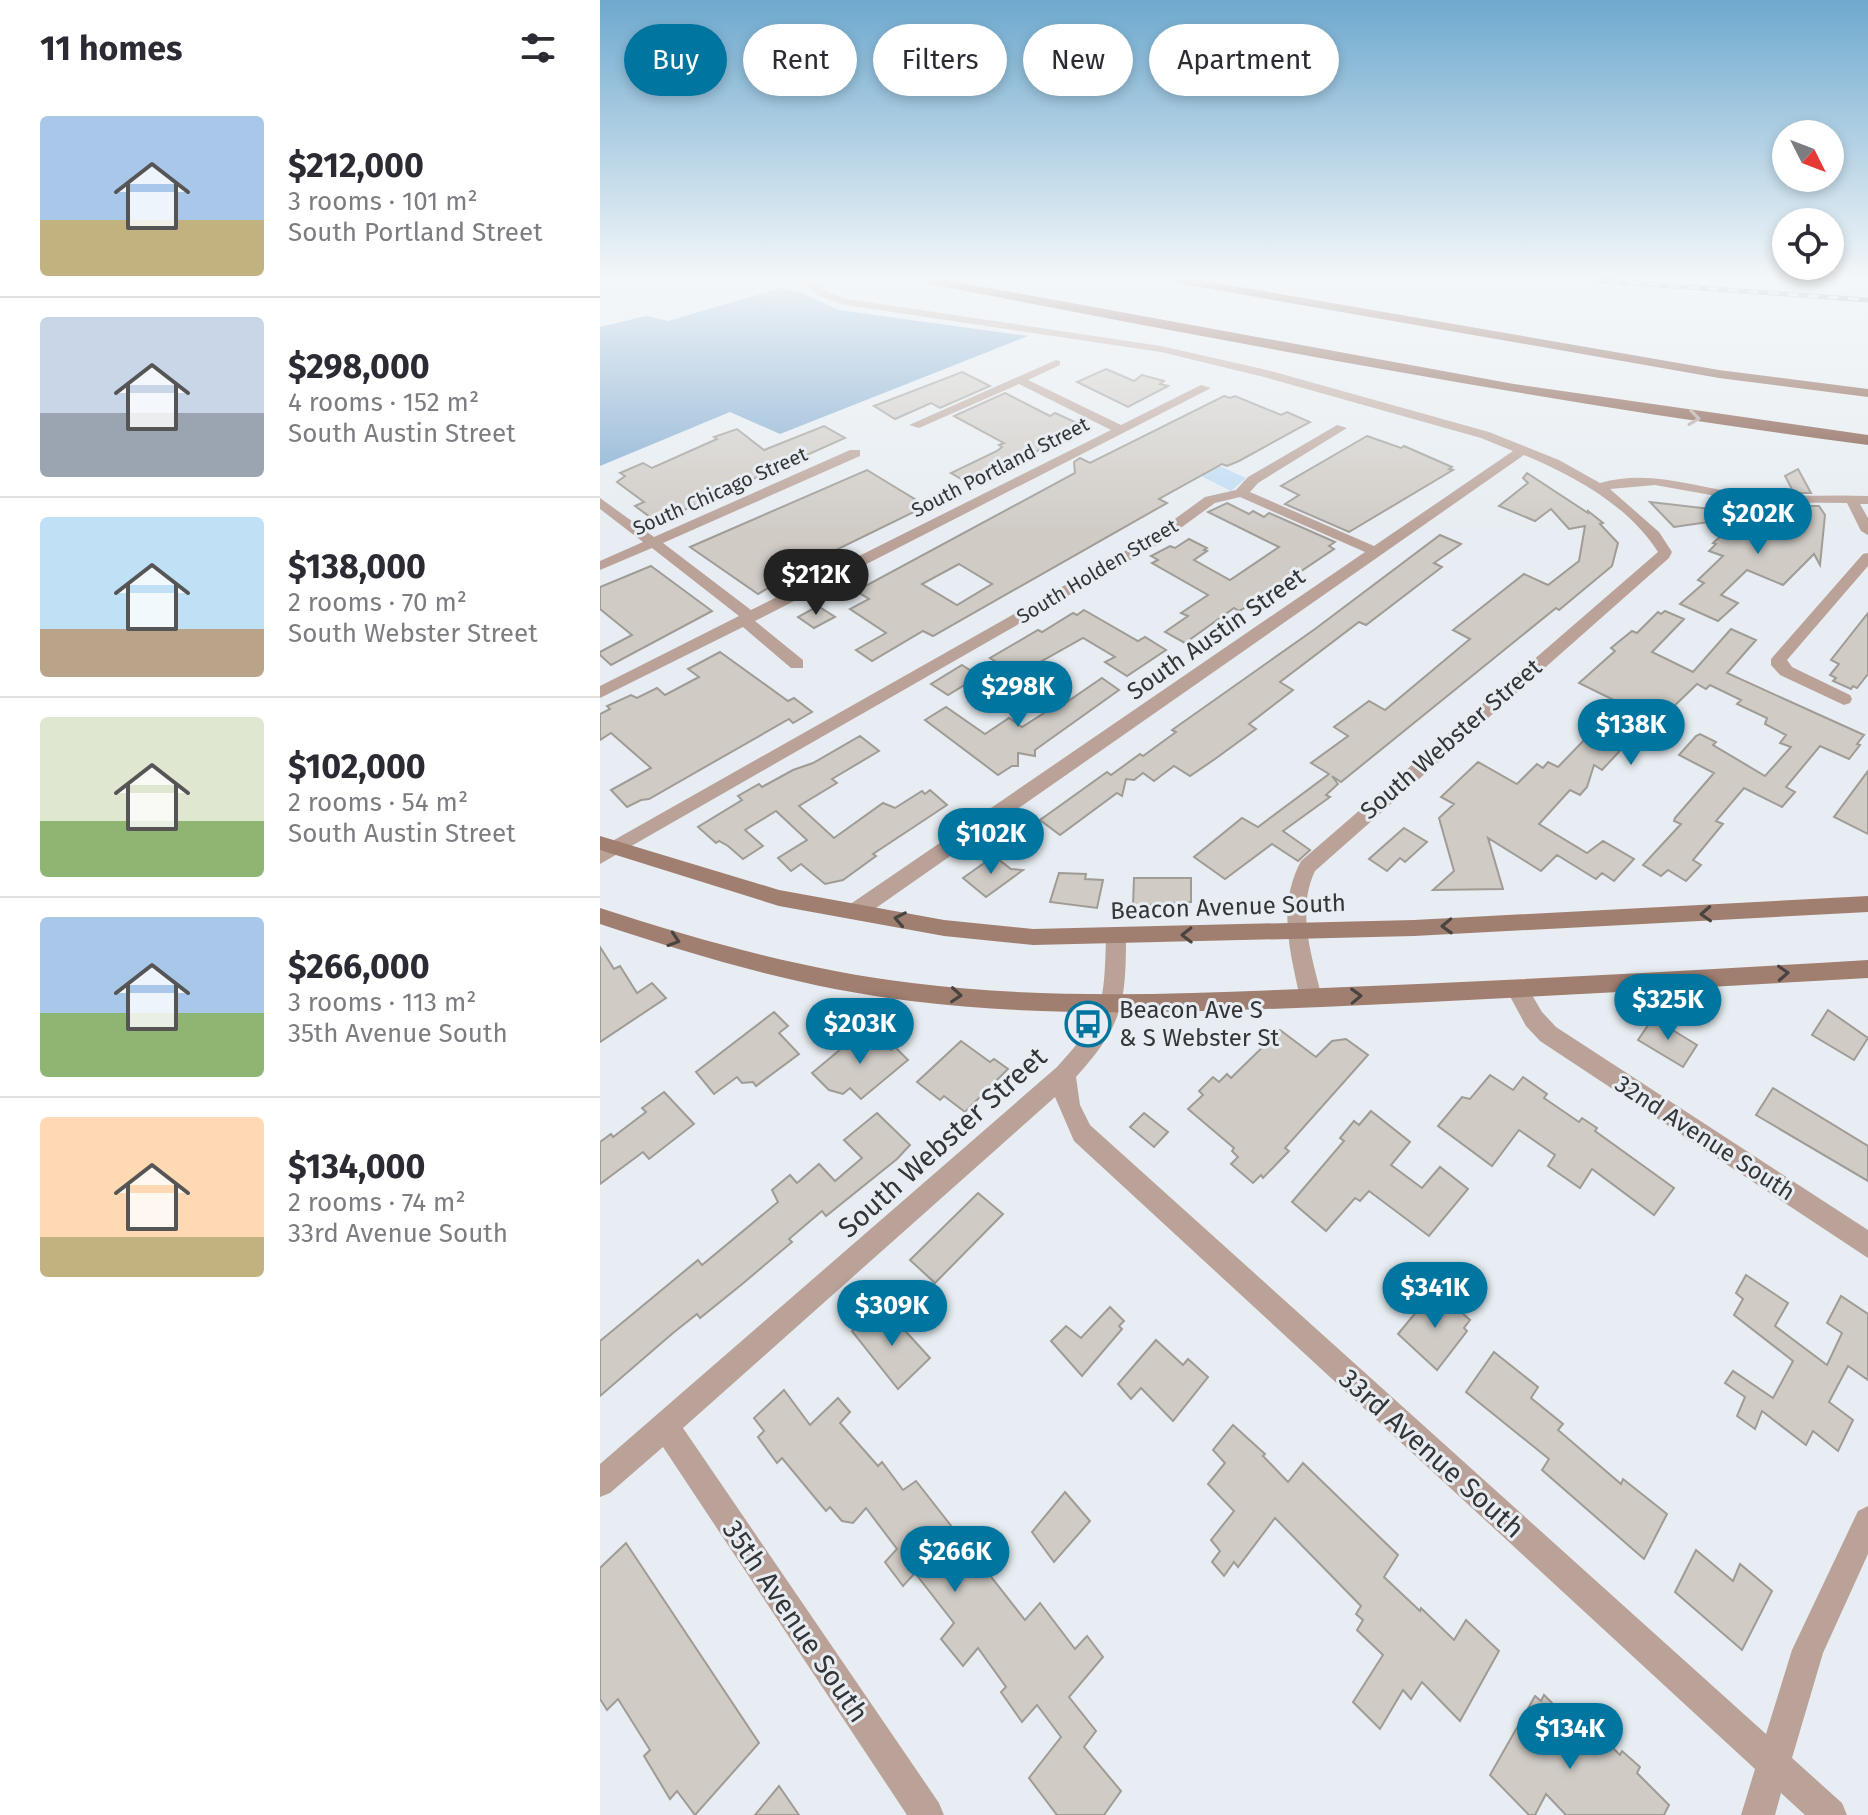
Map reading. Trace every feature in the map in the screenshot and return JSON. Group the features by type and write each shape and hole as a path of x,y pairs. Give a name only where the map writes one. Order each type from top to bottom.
{"highway":[{"path":"1377,365 1684,417 1868,440"},
{"path":"1662,365 1868,393"}],"main road":[{"name":"Beacon Avenue South","path":"605,849 779,898 944,928 1033,937 1298,932 1722,914 1868,904"},
{"path":"600,916 686,944 795,972 863,985 950,995 1115,1004 1517,989 1868,969"}],"street":[{"path":"915,425 1052,365"},
{"path":"1230,365 1485,435 1523,450 1599,488 1612,482 1640,479 1750,498 1868,500"},
{"path":"1018,379 1121,430"},
{"name":"South Portland Street","path":"600,693 1205,388"},
{"name":"South Holden Street","path":"605,849 1155,540 1210,500 1241,493 1253,480 1341,428"},
{"name":"South Austin Street","path":"856,911 1523,450"},
{"name":"South Chicago Street","path":"600,566 855,453"},
{"name":"South Webster Street","path":"1311,998 1298,932 1297,891 1308,866 1662,558 1665,552 1654,535 1617,500 1599,488"},
{"path":"1241,493 1376,552"},
{"path":"1851,499 1868,531"},
{"path":"600,502 747,619 797,664"},
{"path":"1844,699 1786,671 1779,665 1779,659 1868,557"},
{"name":"South Webster Street","path":"600,1483 1065,1074 1099,1034 1115,1004 1116,937"},
{"name":"32nd Avenue South","path":"1517,989 1534,1019 1548,1034 1868,1245"},
{"name":"33rd Avenue South","path":"1065,1074 1065,1099 1070,1115 1082,1133 1830,1815"},
{"name":"35th Avenue South","path":"666,1427 927,1815"},
{"path":"1758,1815 1808,1650 1868,1521"}],"shaded area":[{"path":"600,365 955,365 780,434 730,412 600,466"},
{"path":"1188,452 1246,478 1231,491 1171,461"}],"building":[{"path":"1106,369 1134,381 1142,375 1164,381 1160,384 1168,386 1128,407 1077,382"},
{"path":"962,372 990,386 940,408 931,403 895,419 874,406"},
{"path":"1005,393 1050,416 1055,413 1086,427 970,484 951,473 997,451 1002,447 999,445 1004,443 954,416"},
{"path":"1224,396 1235,396 1281,415 1287,412 1310,422 1239,461 1227,466 1222,464 1159,499 1167,503 933,636 923,631 872,661 856,650 886,633 850,609 869,599 856,591 1075,473 1074,462 1080,458 1090,463","holes":["959,564 992,584 957,605 922,584"]},
{"path":"824,426 845,438 657,522 635,506 644,502 617,482 625,476 620,473 643,463 652,468 737,429 764,450"},
{"path":"1367,436 1401,448 1404,446 1453,470 1349,532 1285,504 1299,495 1281,486"},
{"path":"1798,469 1811,493 1794,493 1785,476"},
{"path":"867,470 926,506 799,568 758,594 690,547"},
{"path":"1527,473 1603,523 1600,524 1618,543 1612,566 1341,782 1332,776 1338,784 1326,795 1330,797 1283,831 1310,850 1298,861 1272,844 1225,879 1194,857 1242,818 1258,827 1329,774 1311,763 1348,736 1334,727 1369,701 1385,710 1470,639 1453,630 1524,574 1548,585 1579,561 1585,526 1569,529 1551,509 1535,521 1499,506 1528,483 1523,478"},
{"path":"1650,502 1737,512 1737,518 1674,527"},
{"path":"1227,503 1249,514 1253,511 1264,517 1269,513 1335,542 1329,546 1334,549 1252,604 1239,611 1234,608 1185,643 1165,632 1188,616 1181,613 1208,595 1152,563 1158,560 1151,556 1170,546 1175,548 1189,539 1207,548 1194,560 1230,580 1279,547 1208,512"},
{"path":"1800,506 1819,506 1825,515 1820,565 1814,554 1783,585 1747,570 1721,595 1738,603 1718,621 1680,604 1704,583 1698,580 1723,556 1709,551 1716,544 1713,543 1745,514 1800,529 1789,509 1802,509"},
{"path":"1440,535 1461,544 1434,563 1442,567 1366,625 1359,622 1280,682 1293,690 1249,724 1256,729 1215,759 1190,776 1174,766 1154,781 1143,773 1134,780 1126,779 1122,796 1117,793 1060,835 1040,820 1107,772 1111,775 1140,754 1143,756 1176,732 1172,730 1315,629"},
{"path":"651,566 712,611 611,665 600,652 632,635 600,609 600,587"},
{"path":"818,606 835,617 814,628 798,617"},
{"path":"1084,610 1138,641 1145,637 1166,650 1127,676 1105,662 1115,657 1083,638 1017,675 990,658 1038,630 1042,632 1073,613 1077,615"},
{"path":"1665,611 1684,619 1652,652 1693,672 1731,629 1756,640 1727,673 1864,735 1857,744 1860,745 1849,759 1820,746 1786,787 1795,792 1782,807 1744,788 1716,821 1723,824 1693,860 1701,865 1686,881 1668,870 1661,876 1643,865 1681,824 1674,821 1675,818 1714,773 1679,755 1696,736 1700,734 1716,742 1713,745 1765,776 1791,747 1780,743 1786,735 1765,724 1767,718 1737,704 1741,700 1710,685 1706,689 1697,684 1670,710 1661,715 1656,712 1602,770 1594,765 1587,787 1580,795 1570,790 1539,824 1587,853 1603,841 1634,859 1614,881 1602,873 1596,879 1557,855 1541,871 1488,838 1503,889 1433,890 1454,871 1439,818 1454,804 1441,797 1478,762 1517,784 1537,764 1543,768 1548,762 1558,767 1620,703 1579,683 1615,651 1611,648 1632,631 1637,633 1658,612 1661,614"},
{"path":"1868,613 1868,674 1857,688 1853,686 1851,689 1833,681 1836,678 1830,675 1839,664 1831,660"},
{"path":"720,652 788,701 794,698 812,712 793,723 789,719 649,799 627,807 611,790 651,768 611,733 600,740 600,714 610,709 607,706 631,695 637,698 657,688 665,695 699,677 688,669"},
{"path":"962,665 979,676 948,695 931,684"},
{"path":"1102,678 1119,690 1035,750 1035,756 1018,753 1018,766 1012,766 998,775 925,720 946,707 985,734 1009,718 1022,727 1055,706 1058,708"},
{"path":"860,736 879,751 832,779 837,783 799,806 834,838 883,803 895,808 922,791 925,794 930,790 947,805 873,854 876,856 843,880 825,884 801,864 791,871 778,858 807,840 776,811 745,830 763,846 743,859 728,846 719,841 716,843 698,827 742,800 738,796 759,784 762,787 813,763"},
{"path":"1868,771 1868,834 1834,817"},
{"path":"1404,828 1427,842 1405,862 1400,858 1387,871 1369,859"},
{"path":"994,856 1011,869 1023,870 986,897 963,878"},
{"path":"1059,873 1086,874 1085,879 1103,880 1097,908 1050,902"},
{"path":"1134,878 1191,878 1191,902 1133,906"},
{"path":"600,947 614,969 620,966 637,993 652,983 666,998 600,1042"},
{"path":"1828,1010 1868,1038 1854,1060 1812,1035"},
{"path":"774,1012 788,1026 779,1033 799,1054 756,1086 753,1082 742,1083 737,1077 714,1094 696,1072"},
{"path":"1653,1018 1697,1045 1683,1067 1638,1040"},
{"path":"866,1028 891,1050 895,1047 908,1060 861,1099 850,1088 843,1094 829,1090 812,1073"},
{"path":"1280,1030 1316,1057 1332,1041 1346,1039 1368,1055 1285,1148 1289,1151 1263,1178 1261,1175 1253,1183 1231,1164 1238,1157 1232,1151 1234,1148 1188,1109 1203,1095 1199,1091 1213,1077 1219,1082 1227,1074 1231,1078"},
{"path":"961,1041 990,1062 994,1059 1008,1069 965,1112 944,1096 940,1100 917,1082"},
{"path":"1490,1075 1513,1090 1523,1077 1547,1094 1544,1098 1579,1122 1582,1118 1597,1128 1595,1131 1674,1188 1654,1215 1592,1169 1580,1188 1548,1166 1555,1155 1519,1130 1492,1166 1438,1126 1462,1097 1470,1099"},
{"path":"1773,1088 1868,1146 1868,1181 1756,1115"},
{"path":"664,1092 694,1124 649,1159 643,1152 600,1184 600,1142 611,1134 613,1137 646,1112 642,1108"},
{"path":"1371,1111 1410,1142 1391,1165 1422,1188 1440,1167 1468,1189 1429,1236 1369,1191 1360,1201 1355,1198 1326,1231 1292,1202 1344,1141 1340,1138 1354,1121 1359,1125"},
{"path":"877,1113 910,1145 897,1159 826,1216 822,1211 789,1239 792,1242 741,1285 700,1318 697,1314 600,1396 600,1341 698,1260 702,1265 778,1202 772,1190 790,1175 797,1183 819,1164 835,1181 862,1158 844,1140"},
{"path":"1144,1113 1168,1132 1154,1147 1130,1127"},
{"path":"978,1193 1003,1214 935,1283 910,1260"},
{"path":"1746,1275 1788,1303 1775,1326 1827,1365 1842,1333 1827,1323 1841,1296 1868,1314 1868,1380 1848,1366 1829,1402 1853,1420 1838,1451 1813,1431 1806,1445 1762,1411 1755,1429 1737,1416 1745,1397 1725,1383 1733,1371 1773,1398 1793,1361 1734,1315 1743,1299 1736,1293"},
{"path":"1432,1293 1446,1305 1450,1302 1470,1320 1464,1328 1467,1331 1437,1370 1398,1334"},
{"path":"1110,1307 1124,1321 1119,1326 1122,1329 1082,1376 1051,1341 1066,1326 1081,1338"},
{"path":"888,1312 930,1358 898,1389 852,1331 866,1317 873,1326"},
{"path":"1156,1340 1183,1365 1188,1359 1208,1377 1173,1421 1141,1388 1131,1399 1118,1384"},
{"path":"1494,1352 1538,1387 1531,1398 1563,1424 1558,1430 1621,1484 1623,1479 1667,1514 1644,1559 1542,1470 1549,1459 1466,1392"},
{"path":"784,1390 810,1425 838,1398 850,1412 840,1423 878,1466 882,1462 903,1490 916,1481 1025,1620 1040,1603 1075,1649 1087,1636 1103,1657 1069,1697 1096,1731 1084,1747 1121,1791 1104,1815 1057,1815 1029,1778 1061,1737 1037,1705 1022,1722 1001,1692 1006,1687 978,1648 963,1666 941,1639 954,1623 915,1573 903,1586 885,1562 897,1549 866,1508 853,1523 842,1521 830,1507 826,1511 782,1458 777,1463 758,1437 764,1431 754,1418"},
{"path":"1233,1425 1265,1454 1263,1456 1288,1482 1303,1463 1398,1555 1384,1577 1454,1640 1466,1620 1499,1651 1460,1721 1422,1682 1411,1699 1403,1690 1380,1729 1353,1702 1383,1655 1357,1630 1363,1620 1356,1614 1361,1606 1275,1518 1238,1567 1234,1562 1224,1576 1212,1562 1220,1551 1211,1540 1234,1511 1208,1484 1225,1463 1213,1450"},
{"path":"1065,1492 1090,1521 1054,1562 1032,1532"},
{"path":"626,1543 759,1743 695,1815 677,1791 670,1799 644,1756 650,1750 618,1699 607,1710 600,1699 600,1568"},
{"path":"1696,1550 1733,1581 1740,1564 1772,1591 1742,1650 1675,1592"},
{"path":"1544,1695 1564,1715 1561,1721 1595,1754 1603,1738 1620,1755 1622,1751 1640,1767 1637,1773 1669,1805 1664,1815 1566,1815 1546,1794 1535,1815 1529,1815 1490,1775 1535,1696 1541,1701"},
{"path":"779,1786 799,1815 755,1815"}],"place":[{"name":"Beacon Ave S & S Webster St","path":"1088,1024"}]}
